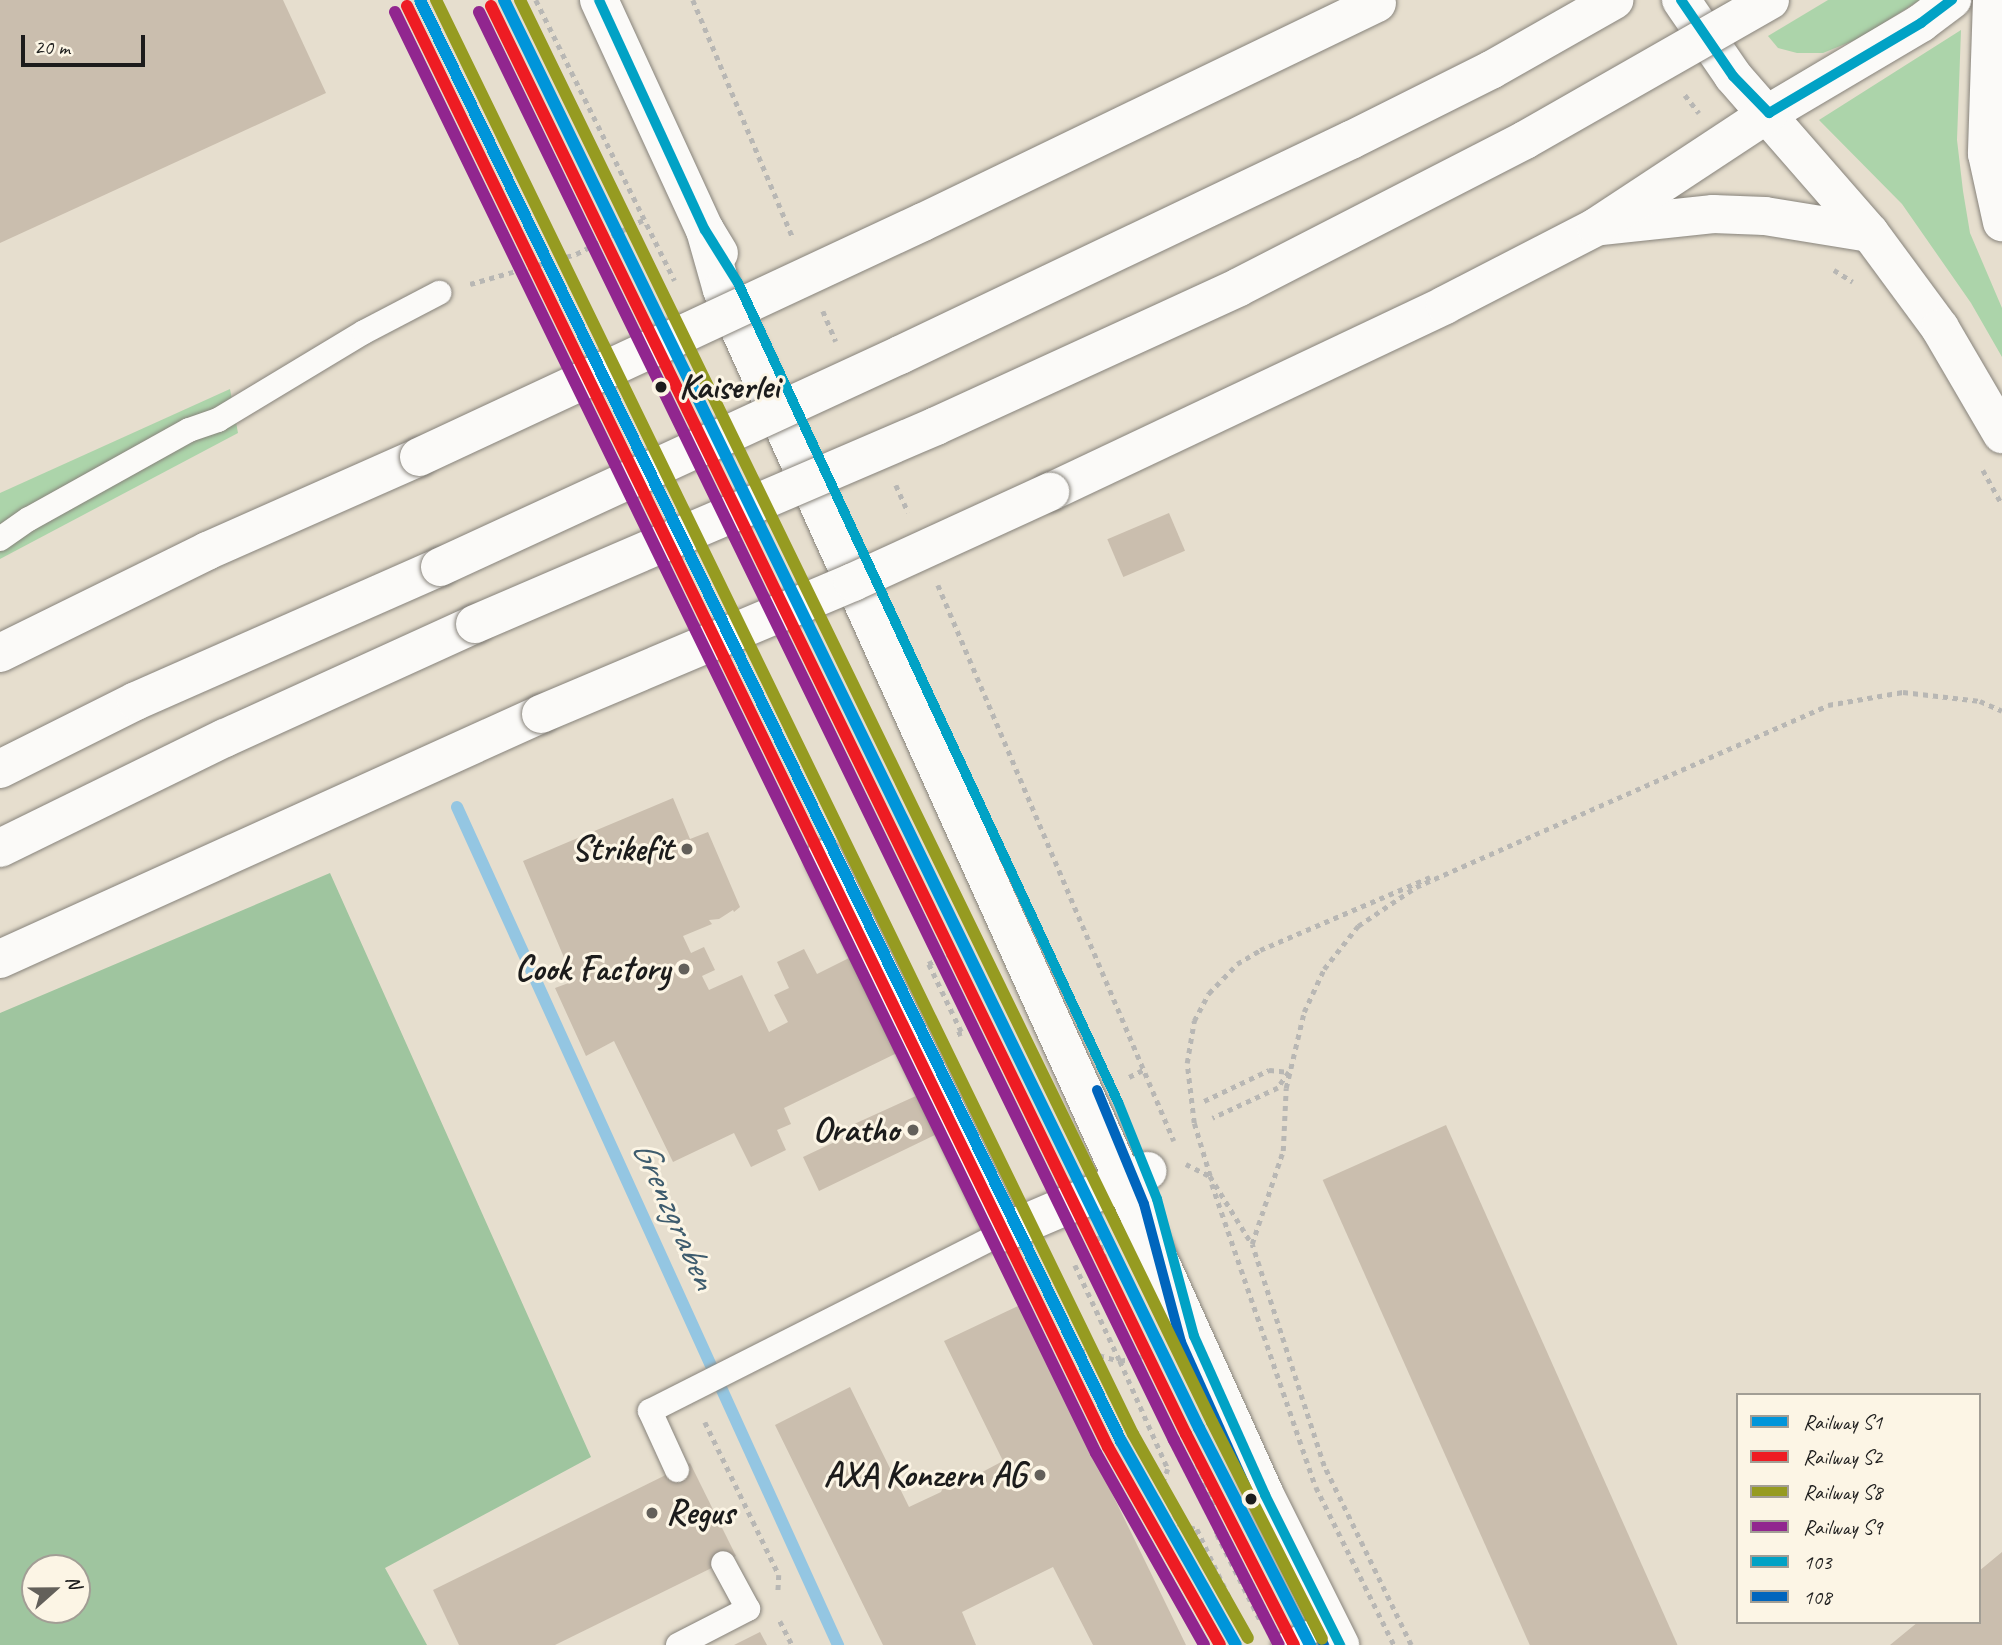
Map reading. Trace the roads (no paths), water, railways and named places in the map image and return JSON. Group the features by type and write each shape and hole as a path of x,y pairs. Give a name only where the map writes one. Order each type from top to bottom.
{"main road":[{"path":"599,0 705,230 738,283 1150,1167 1194,1336 1265,1495 1334,1634"},
{"path":"0,769 136,701 440,568 913,349 1327,152 1491,70 1614,0"},
{"path":"1681,0 1733,76 1769,113 1870,233 1940,328 2002,434"},
{"path":"0,848 225,738 475,624 936,426 1239,287 1525,140 1770,0"},
{"path":"0,959 541,714 853,582 1445,304 1596,227 1769,113 1921,23 1952,0"},
{"path":"1992,0 1987,153 2002,222"},
{"path":"0,653 207,551 419,457 923,222 1380,1"},
{"path":"1596,227 1713,214 1765,216 1870,233"},
{"path":"824,859 1012,1229 1083,1200 1150,1167"}],"lane":[{"path":"0,540 29,519 189,430 218,420 364,332 439,293"},
{"path":"677,1470 650,1411 693,1387 723,1376 1012,1229"},
{"path":"678,1645 748,1609 723,1563"},
{"path":"1275,1639 1334,1634"}],"waterway":[{"name":"Grenzgraben","path":"457,807 838,1645"}],"rail line":[{"name":"S1","path":"420,0 1121,1441 1236,1645"},
{"name":"S8","path":"436,0 1133,1434 1248,1638"},
{"name":"S1","path":"504,0 1199,1428 1310,1645"},
{"name":"S8","path":"520,0 1212,1422 1322,1639"},
{"name":"S2","path":"407,6 1108,1447 1220,1645"},
{"name":"S2","path":"491,6 1186,1434 1294,1645"},
{"name":"S9","path":"395,12 1096,1453 1204,1645"},
{"name":"S9","path":"479,12 1174,1440 1279,1645"}],"place":[{"name":"Kaiserlei","path":"661,387"},
{"name":"Strikefit","path":"687,849"},
{"name":"Cook Factory","path":"684,969"},
{"name":"Oratho","path":"913,1130"},
{"name":"AXA Konzern AG","path":"1040,1475"},
{"name":"Regus","path":"652,1513"}]}
